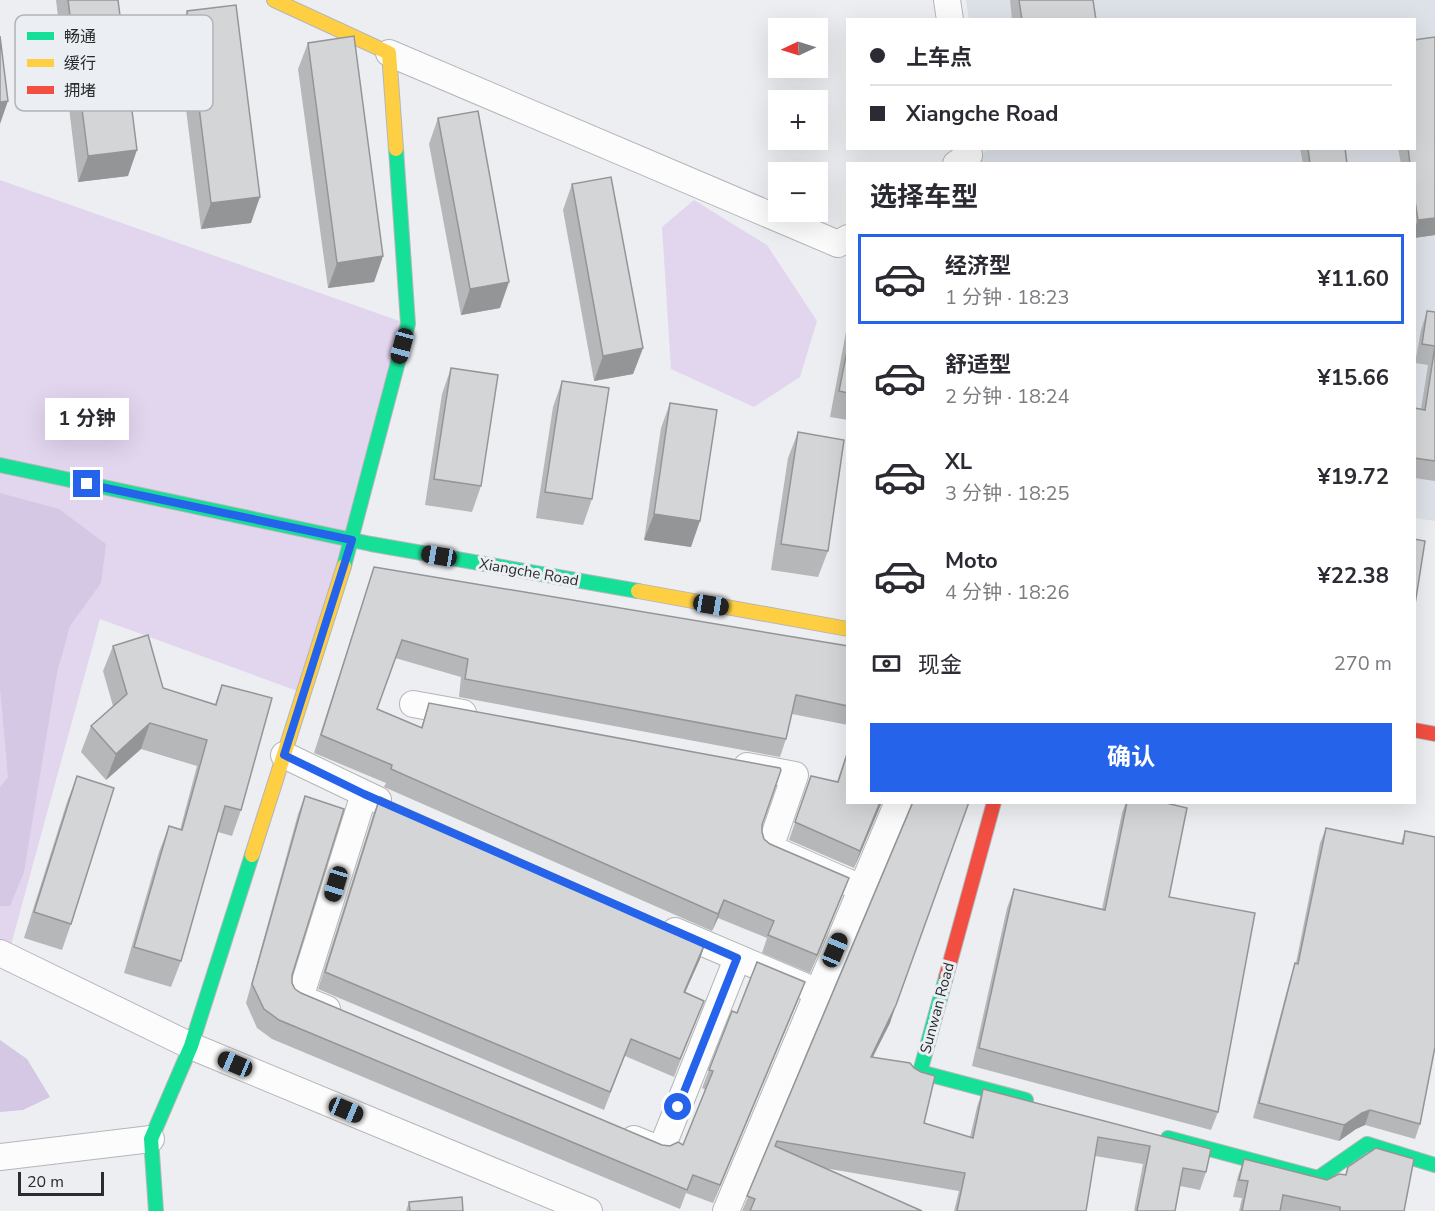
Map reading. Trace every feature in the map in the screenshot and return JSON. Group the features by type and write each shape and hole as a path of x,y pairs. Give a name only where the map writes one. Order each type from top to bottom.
{"street":[{"path":"274,0 389,53 838,244 846,239"},
{"path":"947,0 950,18"},
{"path":"156,1211 151,1139 191,1046 352,540 408,324 389,53"},
{"path":"959,162 969,155 968,150"},
{"name":"Xiangche Road","path":"0,465 352,540 846,629"},
{"path":"413,704 483,716"},
{"path":"1416,730 1435,734"},
{"path":"284,755 397,808"},
{"path":"726,762 795,775 770,848 861,888"},
{"path":"344,1016 300,998 364,794"},
{"path":"726,1211 897,804"},
{"name":"Sunwan Road","path":"993,804 920,1072 1045,1105"},
{"path":"649,920 818,992"},
{"path":"0,953 191,1046 589,1211"},
{"path":"617,1131 660,1150 737,958"},
{"path":"1159,1136 1318,1178 1367,1144 1435,1165"},
{"path":"0,1157 151,1139"}],"shaded area":[{"path":"966,0 1435,0 1435,521 1416,518 1416,162 975,162 986,150 1416,150 1416,18 969,18"},
{"path":"0,180 408,324 303,693 100,619 8,956 0,953"},
{"path":"694,200 767,245 817,321 800,377 754,407 671,369 662,227"},
{"path":"0,493 59,509 106,544 101,583 70,626 57,673 24,872 10,906 0,906 0,787 8,777 0,688"},
{"path":"0,1040 27,1059 50,1097 23,1110 0,1112"}],"building":[{"path":"68,0 118,0 120,15 70,15"},
{"path":"1019,0 1093,0 1096,18 1022,18"},
{"path":"236,5 260,197 211,203 200,111 213,111 213,15 188,15 187,11"},
{"path":"0,36 8,101 0,102"},
{"path":"354,36 383,256 337,263 308,43"},
{"path":"1435,37 1435,218 1418,220 1416,162 1410,162 1408,150 1416,150 1416,40"},
{"path":"82,111 132,111 137,150 88,156"},
{"path":"478,111 509,282 470,289 438,118"},
{"path":"1308,150 1345,150 1347,162 1310,162"},
{"path":"611,177 643,348 603,356 572,184"},
{"path":"1427,311 1435,312 1435,346 1422,344"},
{"path":"1435,346 1435,461 1416,458 1416,408 1425,410"},
{"path":"846,356 846,393 839,391"},
{"path":"451,368 498,375 481,486 434,479"},
{"path":"562,381 609,388 592,499 545,492"},
{"path":"670,403 717,410 700,521 654,514"},
{"path":"798,432 844,440 828,551 781,544"},
{"path":"1416,539 1425,541 1416,598"},
{"path":"374,567 846,646 846,706 796,695 786,739 465,679 468,659 402,640 377,709 422,728 429,703 780,768 762,825 764,839 770,844 849,878 817,955 768,935 774,921 724,900 718,914 391,769 392,765 321,735"},
{"path":"148,635 163,688 216,705 222,685 272,698 241,810 225,806 181,961 134,947 169,826 182,830 207,740 150,723 116,754 91,726 127,694 113,646"},
{"path":"846,757 846,804 879,804 860,851 795,822 811,776 838,782"},
{"path":"77,776 114,788 71,924 34,912"},
{"path":"305,796 344,809 292,975 295,989 662,1145 670,1146 678,1142 683,1145 713,1071 709,1070 732,1011 737,1013 757,962 805,982 720,1185 693,1175 687,1190 279,1020 264,1009 252,984"},
{"path":"380,797 706,941 684,992 704,1001 680,1059 631,1039 610,1092 325,972"},
{"path":"912,804 968,804 896,1005 871,1057 910,1063 921,1072 935,1076 924,1123 973,1138 983,1089 1211,1149 1206,1172 1183,1168 1175,1211 1137,1211 1150,1146 1098,1137 1086,1211 957,1211 965,1173 777,1141 775,1146 922,1211 750,1211 755,1199 747,1196"},
{"path":"1127,804 1170,804 1187,808 1169,897 1255,913 1218,1112 979,1048 1014,889 1105,910"},
{"path":"1326,828 1403,844 1405,831 1435,837 1435,1047 1420,1124 1370,1110 1344,1125 1259,1103 1295,963 1298,964"},
{"path":"1376,1148 1414,1159 1404,1211 1340,1211 1340,1207 1283,1195 1280,1211 1242,1211 1248,1181 1239,1180 1244,1159 1327,1180 1339,1174 1346,1175 1348,1167"},
{"path":"462,1197 463,1211 410,1211 409,1202"}],"traffic: fast":[{"path":"344,566 408,324 396,149"},
{"path":"0,465 371,544 638,591"},
{"path":"156,1211 151,1139 191,1046 252,855"},
{"path":"946,977 920,1072 1026,1100"},
{"path":"1168,1138 1318,1178 1367,1144 1435,1165"}],"traffic: slow":[{"path":"274,0 389,53 396,149"},
{"path":"252,855 344,566"},
{"path":"638,591 846,629"}],"traffic: jam":[{"path":"1416,730 1435,734"},
{"path":"946,977 993,804"}],"route":[{"path":"87,484 352,540 284,755 364,794 737,958 678,1107"}]}
